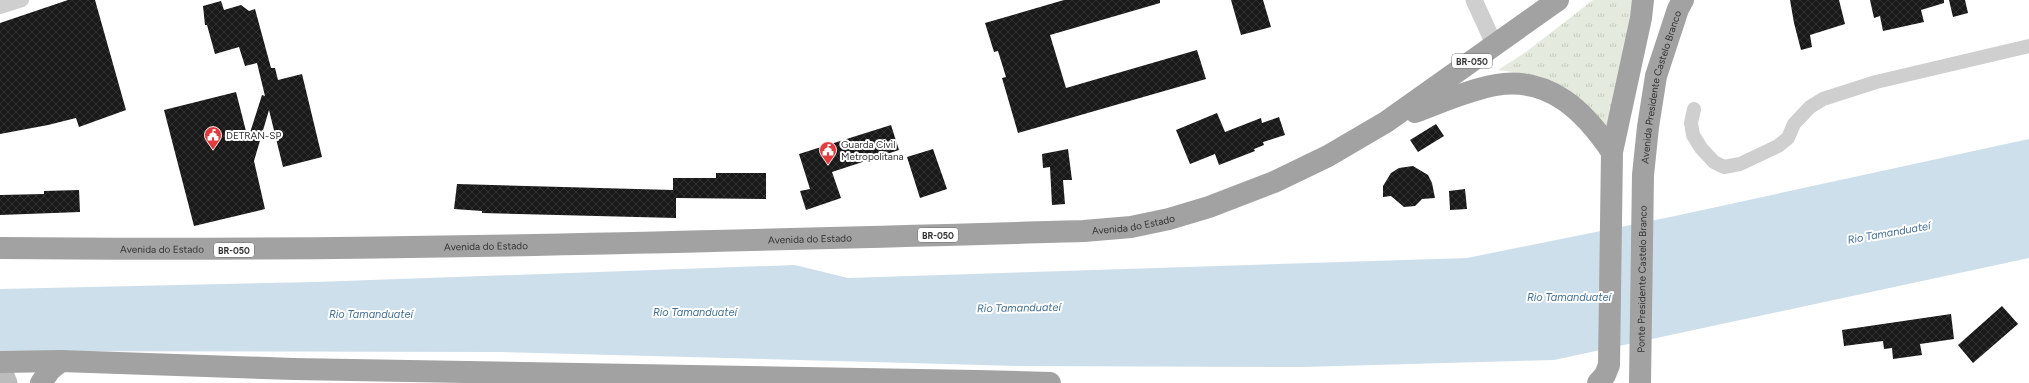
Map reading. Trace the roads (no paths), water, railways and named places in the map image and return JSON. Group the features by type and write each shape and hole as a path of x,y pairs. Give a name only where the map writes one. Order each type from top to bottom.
{"highway":[{"name":"Avenida do Estado","path":"0,248 263,250 476,247 1084,232 1138,226 1169,219 1209,207 1274,182 1328,156 1386,122 1558,0"},
{"path":"1598,383 1605,374 1609,364 1612,162 1641,18 1643,0"},
{"name":"Avenida Presidente Castelo Branco","path":"1643,175 1648,127 1656,76 1678,9 1683,0"},
{"path":"1386,122 1456,96 1497,85 1524,84 1549,91 1571,104 1596,128 1612,162"},
{"name":"Ponte Presidente Castelo Branco","path":"1640,383 1643,175"},
{"path":"0,363 61,361 294,369 1050,383"},
{"path":"41,383 50,370 61,361"}],"main road":[{"path":"0,363 8,383"}],"street":[{"path":"0,7 22,0"},
{"path":"1474,0 1495,46"},
{"path":"1694,109 1691,123 1693,135 1701,148 1714,162 1724,167 1740,164 1778,146 1788,138 1794,124 1810,107 1829,97 1876,82 2029,46"}],"water":[{"name":"Rio Tamanduateí","path":"2029,139 2029,258 1554,360 1303,367 1019,366 500,352 0,351 0,289 315,282 795,265 848,278 1467,258 1675,216"}],"place":[{"name":"DETRAN-SP","path":"213,150"},
{"name":"Guarda Civil Metropolitana","path":"828,165"}]}
